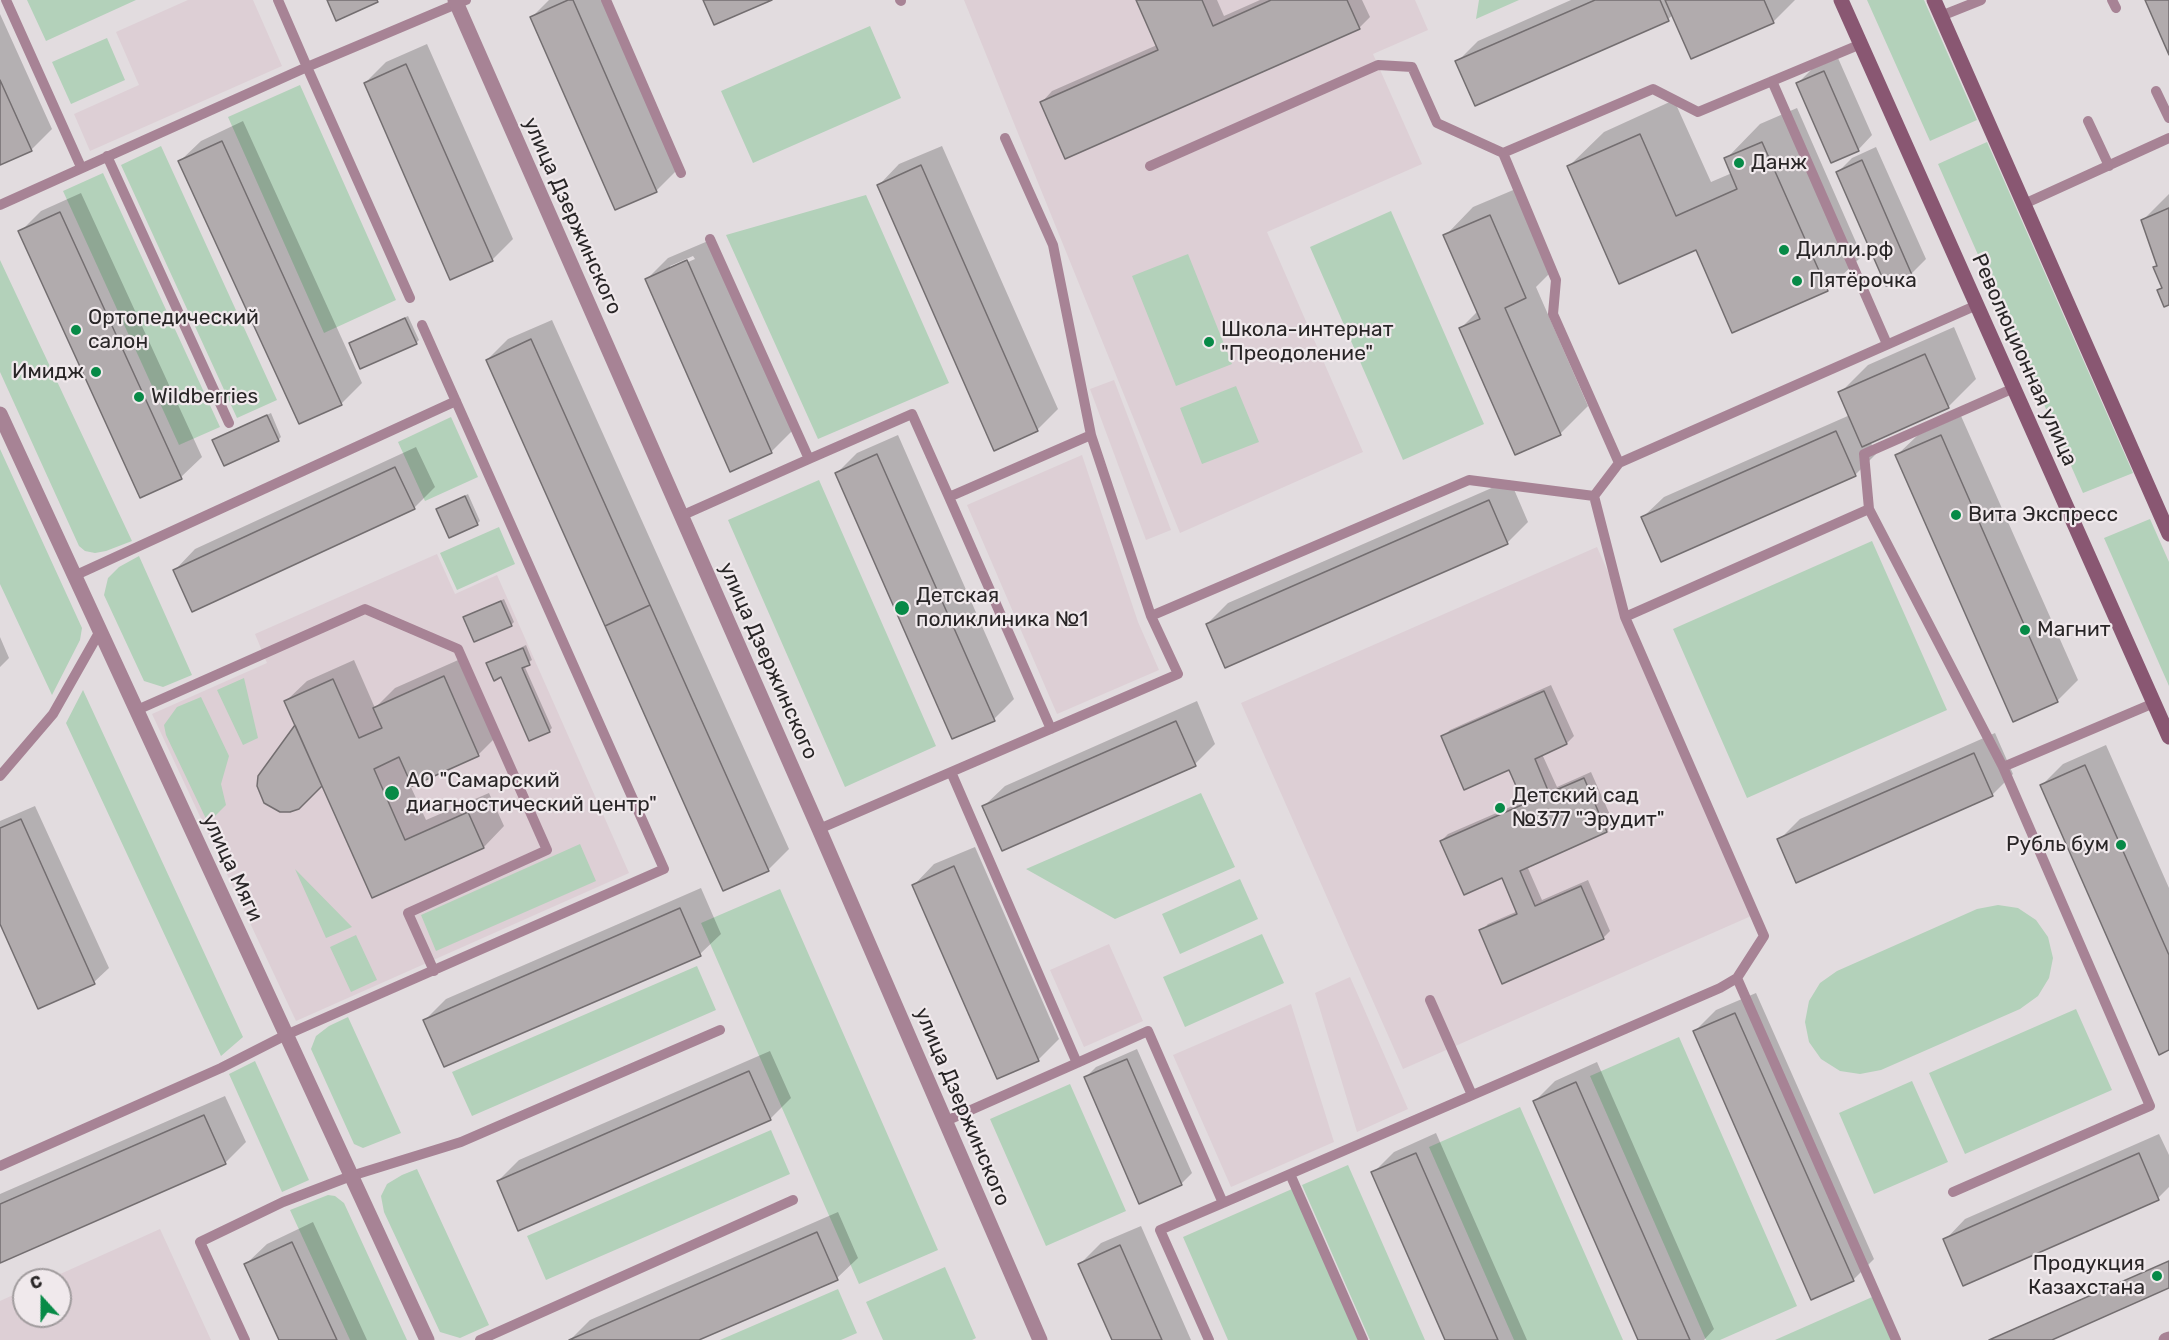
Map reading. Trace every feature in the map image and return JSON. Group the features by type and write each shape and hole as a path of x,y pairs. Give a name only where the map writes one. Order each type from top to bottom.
{"main road":[{"name":"Революционная улица","path":"1841,0 2169,738"},
{"path":"1934,0 2169,534"}],"street":[{"name":"улица Дзержинского","path":"459,1 1040,1340"},
{"name":"улица Мяги","path":"0,414 427,1340"}],"lane":[{"path":"6,0 81,167"},
{"path":"278,0 410,298"},
{"path":"606,0 681,173"},
{"path":"1941,16 1981,0"},
{"path":"0,205 81,167 459,1"},
{"path":"1503,153 1653,89 1698,112 1861,45"},
{"path":"1150,166 1378,65 1412,67 1437,123 1503,153 1556,279 1552,314 1619,463"},
{"path":"1772,81 1887,344"},
{"path":"2156,90 2169,118"},
{"path":"2088,121 2109,166"},
{"path":"819,829 1178,674 1151,616 1091,435 1053,246 1005,138"},
{"path":"2024,204 2169,138"},
{"path":"107,156 229,423"},
{"path":"710,239 809,459"},
{"path":"1594,496 1619,463 1977,305"},
{"path":"0,1166 221,1068 286,1035 664,869 422,325"},
{"path":"1953,1192 2150,1106 2003,767 1869,509 1864,454 2014,388"},
{"path":"74,576 456,401"},
{"path":"681,516 912,414 1051,729"},
{"path":"949,497 1091,435"},
{"path":"1151,616 1469,480 1594,496"},
{"path":"1209,1340 1160,1230 1720,987 1737,978 1764,936 1624,616 1594,496"},
{"path":"1624,616 1869,509"},
{"path":"136,710 365,609 458,650 547,850 408,913 434,971"},
{"path":"0,776 53,714 100,631"},
{"path":"2003,767 2154,703"},
{"path":"951,772 1077,1063"},
{"path":"1737,978 1896,1340"},
{"path":"1430,1000 1472,1095"},
{"path":"245,1340 200,1242 283,1202 351,1176 460,1142 720,1030"},
{"path":"946,1121 1148,1031 1223,1203"},
{"path":"1290,1174 1363,1340"},
{"path":"480,1340 793,1200"}],"shaded area":[{"path":"188,0 253,0 282,66 90,151 74,114 139,85 116,32"},
{"name":"Школа-интернат \"Преодоление\"","path":"964,0 1415,0 1428,30 1373,54 1422,164 1267,232 1363,452 1180,533"},
{"path":"1114,380 1171,530 1146,540 1090,389"},
{"path":"1082,455 1138,622 1159,670 1057,714 967,505"},
{"name":"Детский сад №377 \"Эрудит\"","path":"1597,547 1758,913 1403,1069 1241,703"},
{"name":"АО \"Самарский диагностический центр\"","path":"437,554 455,594 497,575 629,873 296,1021 152,714 267,663 255,634"},
{"path":"1109,944 1143,1021 1084,1047 1050,970"},
{"path":"1350,977 1408,1109 1357,1132 1315,993"},
{"path":"1291,1004 1334,1142 1231,1187 1173,1055"},
{"path":"160,1229 211,1340 0,1340 0,1301 12,1296 12,1328 72,1328 72,1269"}],"green space":[{"path":"27,0 136,0 46,41"},
{"path":"1479,0 1519,0 1476,19"},
{"path":"1867,0 1924,0 1977,120 1930,141"},
{"path":"870,26 901,98 753,163 721,91"},
{"path":"107,38 125,80 71,104 52,62"},
{"path":"300,85 396,300 324,333 228,117"},
{"path":"1987,142 2133,473 2083,493 1938,164"},
{"path":"161,146 277,400 237,418 121,165"},
{"path":"103,173 220,427 179,445 63,191"},
{"path":"866,195 949,383 818,439 726,235"},
{"path":"1391,211 1484,424 1403,460 1310,247"},
{"path":"1188,254 1232,364 1176,386 1132,276"},
{"path":"0,260 132,541 95,553 85,551 79,546 0,372"},
{"path":"1236,386 1259,442 1202,464 1180,408"},
{"path":"451,417 478,477 425,501 398,442"},
{"path":"0,449 82,628 80,640 52,695 0,584"},
{"path":"819,480 936,746 845,787 728,520"},
{"path":"2150,519 2169,562 2169,686 2104,538"},
{"path":"499,527 515,564 457,590 440,553"},
{"path":"1872,541 1947,710 1747,798 1673,629"},
{"path":"139,556 192,675 163,687 144,681 104,595 108,578 119,567"},
{"path":"244,678 258,738 243,745 217,690"},
{"path":"83,690 243,1037 221,1056 66,723"},
{"path":"201,697 229,756 221,784 226,805 208,823 166,735 164,725 177,707"},
{"path":"1201,793 1235,867 1115,919 1026,869"},
{"path":"580,844 596,881 436,951 421,915"},
{"path":"295,869 352,927 326,938"},
{"path":"1240,879 1258,919 1180,954 1162,914"},
{"path":"780,889 938,1250 859,1284 701,923"},
{"path":"1998,905 2018,908 2036,920 2048,937 2053,958 2049,978 2038,996 2020,1009 1881,1070 1860,1074 1840,1071 1821,1059 1809,1042 1805,1022 1809,1001 1820,983 1837,971 1977,909"},
{"path":"1262,934 1284,983 1185,1027 1163,977"},
{"path":"356,935 377,980 351,992 330,947"},
{"path":"697,966 716,1010 472,1116 452,1072"},
{"path":"2076,1009 2112,1090 1965,1154 1929,1073"},
{"path":"348,1017 401,1133 363,1148 354,1144 311,1049 316,1036 329,1026"},
{"path":"1679,1037 1797,1306 1720,1340 1706,1340 1590,1076"},
{"path":"255,1061 309,1180 282,1192 229,1074"},
{"path":"1912,1081 1948,1162 1874,1194 1839,1113"},
{"path":"1070,1084 1126,1211 1046,1246 990,1119"},
{"path":"1520,1107 1623,1340 1514,1340 1429,1147"},
{"path":"771,1130 790,1174 546,1280 527,1236"},
{"path":"1348,1165 1425,1340 1370,1340 1302,1185"},
{"path":"417,1169 489,1325 460,1338 440,1332 384,1212 381,1196 387,1184"},
{"path":"1292,1189 1358,1340 1228,1340 1183,1237"},
{"path":"328,1195 335,1196 344,1203 407,1340 350,1340 290,1210"},
{"path":"945,1267 976,1338 972,1340 883,1340 866,1302"},
{"path":"838,1289 857,1333 841,1340 720,1340"},
{"path":"1879,1294 1899,1340 1775,1340"}],"building":[{"path":"327,0 377,0 378,2 336,21"},
{"path":"568,0 573,0 657,192 615,210 530,17"},
{"path":"703,0 772,0 714,25"},
{"path":"1136,0 1202,0 1213,26 1271,0 1347,0 1360,29 1065,159 1040,102 1158,50"},
{"path":"1595,0 1660,0 1669,21 1475,106 1455,61"},
{"path":"1665,0 1764,0 1774,23 1691,59"},
{"path":"2145,0 2169,0 2169,55"},
{"path":"406,64 493,261 450,280 364,83"},
{"path":"1824,71 1859,151 1831,163 1796,83"},
{"path":"0,80 32,151 0,165"},
{"path":"1640,134 1676,216 1737,189 1724,158 1762,142 1828,291 1732,333 1696,250 1619,284 1567,166"},
{"path":"222,141 342,405 299,424 178,161"},
{"path":"1862,160 1912,275 1886,286 1836,172"},
{"path":"921,165 1038,431 994,451 877,185"},
{"path":"2169,208 2169,305 2164,307 2157,290 2162,288 2153,267 2157,266 2141,220"},
{"path":"60,212 182,479 140,498 18,231"},
{"path":"1490,215 1526,298 1505,308 1561,435 1515,455 1459,328 1480,319 1443,235"},
{"path":"687,260 772,453 730,472 645,279"},
{"path":"405,318 417,344 360,369 349,343"},
{"path":"531,339 650,605 605,626 486,360"},
{"path":"1925,354 1949,408 1862,447 1838,392"},
{"path":"267,415 279,441 224,466 212,440"},
{"path":"1836,431 1856,476 1661,562 1641,517"},
{"path":"1941,435 2058,702 2013,722 1895,455"},
{"path":"877,454 995,721 952,739 835,473"},
{"path":"395,467 415,509 192,612 173,570"},
{"path":"465,496 478,525 449,538 436,509"},
{"path":"1489,500 1508,544 1225,668 1206,624"},
{"path":"501,601 512,626 474,642 463,617"},
{"path":"650,605 769,871 723,891 605,626"},
{"path":"523,648 530,665 522,668 550,732 529,741 501,677 494,681 486,663"},
{"path":"444,676 479,756 412,786 399,757 374,769 405,840 468,812 484,848 372,898 284,701 333,679 359,738 382,728 373,708"},
{"path":"1544,691 1567,744 1535,759 1549,793 1584,778 1607,832 1520,871 1535,906 1581,886 1604,939 1502,984 1479,930 1517,914 1502,878 1464,895 1440,841 1524,804 1509,770 1464,790 1441,736"},
{"path":"1176,721 1196,766 1002,851 982,806"},
{"path":"295,725 322,786 299,809 280,812 264,803 257,786 258,776"},
{"path":"1974,753 1993,796 1796,883 1777,839"},
{"path":"2085,765 2169,955 2169,1050 2159,1055 2040,785"},
{"path":"21,819 95,984 38,1009 0,924 0,828"},
{"path":"954,866 1039,1061 997,1079 912,885"},
{"path":"680,908 701,956 444,1067 423,1020"},
{"path":"1735,1013 1854,1281 1811,1300 1693,1031"},
{"path":"1127,1059 1182,1185 1139,1204 1084,1077"},
{"path":"749,1071 771,1120 518,1231 497,1181"},
{"path":"1576,1082 1690,1340 1638,1340 1533,1101"},
{"path":"204,1115 226,1164 0,1263 0,1204"},
{"path":"1416,1153 1498,1340 1445,1340 1371,1172"},
{"path":"2139,1153 2159,1200 1963,1286 1943,1239"},
{"path":"817,1232 838,1280 699,1340 569,1340"},
{"path":"292,1242 337,1340 279,1340 244,1264"},
{"path":"1120,1245 1162,1340 1112,1340 1078,1264"},
{"path":"2169,1261 2169,1288 2052,1340 1989,1340"}],"place":[{"name":"Данж","path":"1739,163"},
{"name":"Дилли.рф","path":"1784,250"},
{"name":"Пятёрочка","path":"1797,281"},
{"name":"Ортопедический салон","path":"76,330"},
{"name":"Школа-интернат \"Преодоление\"","path":"1209,342"},
{"name":"Имидж","path":"96,372"},
{"name":"Wildberries","path":"139,397"},
{"name":"Вита Экспресс","path":"1956,515"},
{"name":"Детская поликлиника №1","path":"902,608"},
{"name":"Магнит","path":"2025,630"},
{"name":"АО \"Самарский диагностический центр\"","path":"392,793"},
{"name":"Детский сад №377 \"Эрудит\"","path":"1500,808"},
{"name":"Рубль бум","path":"2121,845"},
{"name":"Продукция Казахстана","path":"2157,1276"}]}
